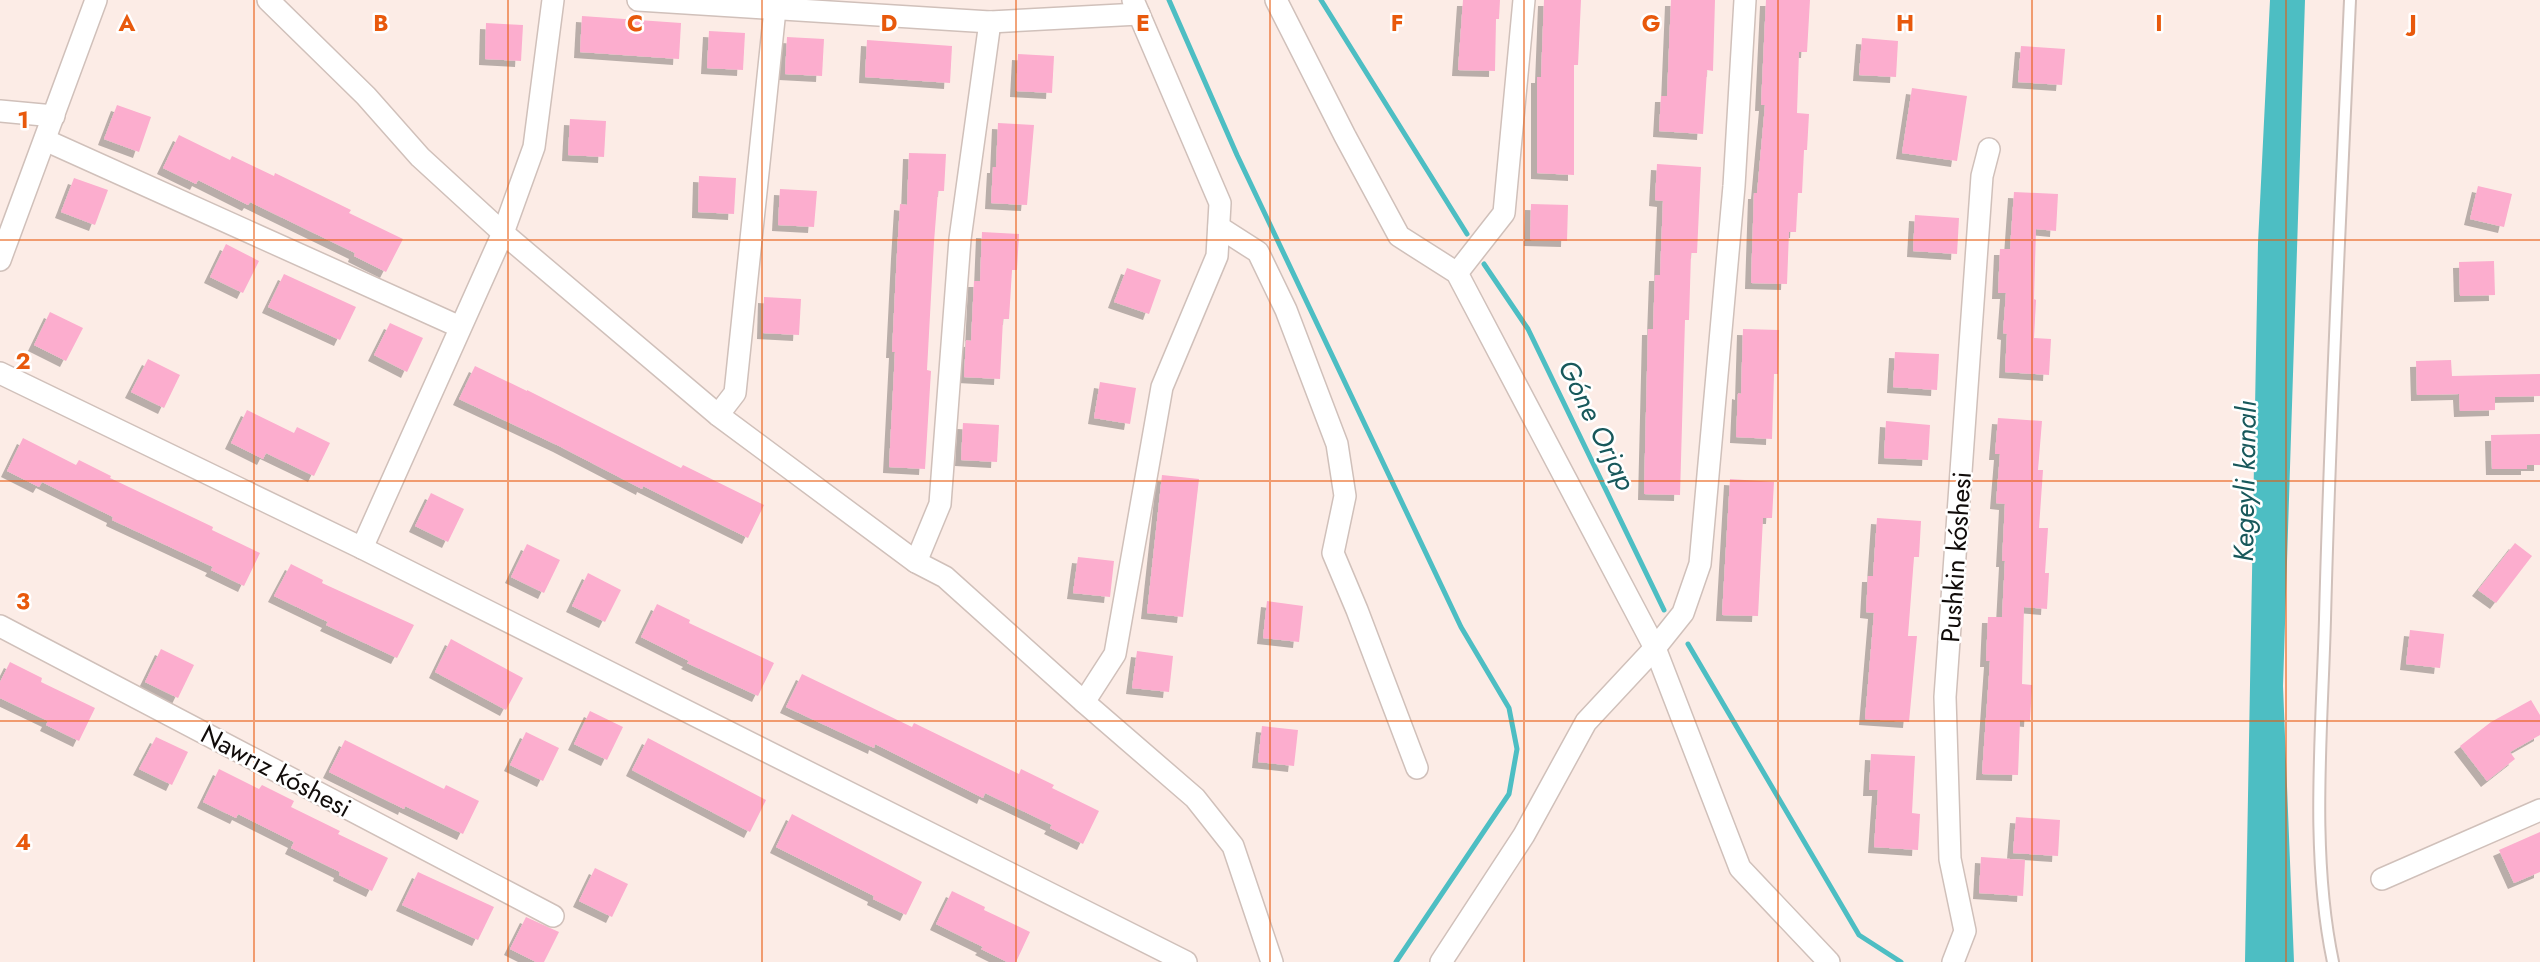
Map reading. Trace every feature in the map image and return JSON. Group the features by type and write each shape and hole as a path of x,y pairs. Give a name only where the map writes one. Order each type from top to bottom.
{"street":[{"path":"0,260 96,0"},
{"path":"268,0 366,96 420,157 503,233 718,415 916,562 945,577 1195,798 1233,846 1272,962"},
{"path":"362,548 503,233 534,147 553,0"},
{"path":"638,0 775,5 990,22 1136,7 1220,203 1219,228 1216,256 1162,387 1115,654 1084,702"},
{"path":"1457,273 1504,213 1524,0"},
{"path":"1441,962 1524,835 1586,722 1655,648 1683,613 1700,564 1732,199 1745,0"},
{"path":"1278,1 1345,136 1399,236 1457,273 1655,648 1740,868 1829,962"},
{"path":"718,415 735,393 775,5"},
{"path":"916,562 940,504 960,239 990,22"},
{"path":"0,111 54,116"},
{"path":"46,140 460,327"},
{"name":"Pushkin kóshesi","path":"1953,962 1965,930 1951,859 1945,696 1982,176 1989,149"},
{"path":"1219,228 1258,252 1286,310 1337,444 1345,496 1333,553 1417,768"},
{"path":"0,373 362,548 1186,962"},
{"name":"Nawrız kóshesi","path":"0,626 553,916"},
{"path":"2382,879 2540,810"}],"lane":[{"path":"2333,962 2325,924 2320,801 2326,558 2350,0"}],"water":[{"path":"2270,0 2305,0 2283,686 2294,962 2245,962 2258,243"}],"building":[{"path":"1463,0 1500,0 1499,19 1496,19 1495,71 1458,70"},
{"path":"1544,0 1581,0 1578,65 1574,65 1574,175 1537,173 1537,77 1541,77"},
{"path":"1671,0 1715,0 1713,71 1707,70 1703,134 1659,131 1661,96 1667,96"},
{"path":"1766,0 1810,0 1807,52 1799,52 1797,113 1809,114 1807,150 1804,150 1802,193 1798,193 1796,232 1789,232 1787,284 1751,283 1754,193 1757,193 1765,105 1761,105"},
{"path":"582,16 681,23 679,59 580,52"},
{"path":"486,23 523,25 521,61 485,59"},
{"path":"709,31 745,33 743,70 707,68"},
{"path":"787,37 824,39 822,76 785,74"},
{"path":"1862,38 1898,41 1896,77 1859,75"},
{"path":"867,40 952,46 950,83 865,77"},
{"path":"2021,46 2065,49 2062,85 2018,82"},
{"path":"1018,54 1054,56 1052,93 1016,91"},
{"path":"1912,88 1967,96 1957,161 1902,153"},
{"path":"117,105 151,117 139,152 104,139"},
{"path":"570,119 606,121 604,157 568,155"},
{"path":"998,123 1034,125 1027,205 991,203"},
{"path":"179,135 230,160 232,156 274,176 275,173 403,239 386,272 354,256 355,253 250,202 248,205 198,180 196,184 163,168"},
{"path":"909,153 946,154 944,191 938,191 934,242 927,370 931,371 925,469 889,467 900,204 907,205"},
{"path":"1657,164 1701,167 1697,253 1691,253 1689,320 1685,320 1680,495 1644,494 1648,329 1653,329 1655,275 1660,275 1663,201 1655,200"},
{"path":"699,176 736,178 734,214 698,212"},
{"path":"74,178 108,190 95,225 61,212"},
{"path":"2478,186 2512,194 2504,227 2470,219"},
{"path":"780,189 817,191 814,227 778,225"},
{"path":"2014,192 2058,194 2056,231 2036,229 2034,338 2051,339 2049,375 2005,372 2007,334 2003,333 2006,293 1998,293 2000,249 2010,249"},
{"path":"1531,204 1568,205 1567,241 1530,240"},
{"path":"1915,215 1959,218 1957,254 1913,251"},
{"path":"982,232 1019,234 1017,270 1012,270 1009,319 1003,319 1000,379 964,377 966,340 971,341 974,281 980,281"},
{"path":"226,244 259,261 243,293 210,277"},
{"path":"2494,261 2495,295 2460,296 2459,262"},
{"path":"1127,268 1161,280 1149,314 1114,302"},
{"path":"284,274 356,307 340,340 268,307"},
{"path":"764,297 801,299 799,335 763,333"},
{"path":"50,312 83,328 66,361 34,345"},
{"path":"390,323 423,338 407,372 374,355"},
{"path":"1743,329 1779,330 1778,374 1774,374 1772,439 1736,437 1738,393 1741,394"},
{"path":"1895,352 1939,354 1937,390 1893,387"},
{"path":"148,359 180,375 164,408 131,392"},
{"path":"2451,360 2452,376 2540,374 2540,396 2495,397 2495,410 2460,411 2459,394 2417,395 2416,361"},
{"path":"475,366 681,468 683,465 764,505 748,538 459,399"},
{"path":"1100,382 1136,388 1130,424 1094,418"},
{"path":"247,410 294,433 297,427 330,443 314,476 266,453 263,459 231,443"},
{"path":"1998,418 2042,421 2038,470 2043,470 2039,528 2048,528 2045,573 2049,573 2047,609 2024,607 2022,684 2032,685 2030,721 2020,720 2018,775 1982,774 1990,661 1986,661 1988,617 2002,617 2005,561 2002,561 2005,504 1996,503 2000,454 1995,454"},
{"path":"1886,421 1930,425 1928,460 1884,458"},
{"path":"963,423 999,425 997,462 961,460"},
{"path":"2540,434 2540,465 2527,465 2527,469 2492,469 2491,435"},
{"path":"23,438 76,465 79,460 260,553 244,586 211,570 213,567 112,520 113,517 42,482 39,487 7,471"},
{"path":"1162,475 1199,479 1183,617 1147,613"},
{"path":"1730,479 1774,482 1772,518 1763,518 1758,616 1722,615"},
{"path":"431,493 464,509 448,542 415,526"},
{"path":"1877,518 1921,521 1919,557 1914,557 1908,636 1917,636 1909,722 1865,719 1874,613 1866,612 1868,576 1873,576"},
{"path":"2515,543 2532,556 2496,603 2478,590"},
{"path":"527,544 560,560 544,593 511,577"},
{"path":"1078,557 1114,561 1110,597 1073,593"},
{"path":"291,564 323,580 322,583 414,625 397,658 326,625 328,622 274,596"},
{"path":"588,573 621,590 605,622 572,606"},
{"path":"1267,601 1303,606 1299,642 1263,638"},
{"path":"657,604 690,620 689,623 774,663 758,696 687,663 689,661 641,637"},
{"path":"2410,630 2444,634 2440,668 2406,664"},
{"path":"451,639 523,678 506,710 435,672"},
{"path":"161,649 194,665 178,698 145,682"},
{"path":"1137,651 1173,656 1169,692 1132,688"},
{"path":"10,662 42,678 41,682 95,708 79,741 46,725 48,721 0,698 0,682"},
{"path":"802,674 912,727 914,723 1019,774 1021,769 1099,811 1083,844 1050,828 1052,825 985,793 983,798 875,744 874,748 786,707"},
{"path":"2531,700 2540,715 2540,735 2510,752 2515,759 2487,781 2460,746 2491,722"},
{"path":"590,711 623,727 607,760 574,744"},
{"path":"1262,726 1298,730 1294,766 1258,762"},
{"path":"526,732 559,748 543,781 510,765"},
{"path":"156,737 188,752 172,785 139,769"},
{"path":"648,738 766,800 750,832 632,770"},
{"path":"345,740 444,789 446,785 479,801 463,834 329,772"},
{"path":"1871,754 1915,756 1912,813 1920,814 1918,850 1874,847 1878,790 1869,790"},
{"path":"219,769 259,789 262,785 294,801 291,807 388,858 372,891 291,848 294,842 238,814 236,818 203,802"},
{"path":"792,814 922,882 906,915 776,847"},
{"path":"2016,817 2060,820 2058,856 2013,853"},
{"path":"2540,832 2540,872 2514,883 2499,850"},
{"path":"1981,857 2025,860 2023,896 1979,893"},
{"path":"595,868 628,884 612,917 579,901"},
{"path":"418,872 494,907 478,940 402,905"},
{"path":"952,891 1030,932 1016,962 1007,962 936,924"},
{"path":"526,917 559,932 544,962 536,962 510,949"}],"waterway":[{"path":"1169,0 1237,155 1461,627 1509,708 1517,749 1509,794 1396,962"},
{"name":"Góne Orjap","path":"1321,0 1467,234"},
{"name":"Góne Orjap","path":"1484,264 1528,329 1664,610"},
{"name":"Góne Orjap","path":"1688,644 1859,935 1901,962"}],"water label":[{"name":"Kegeyli kanalı","path":"2245,481"}]}
